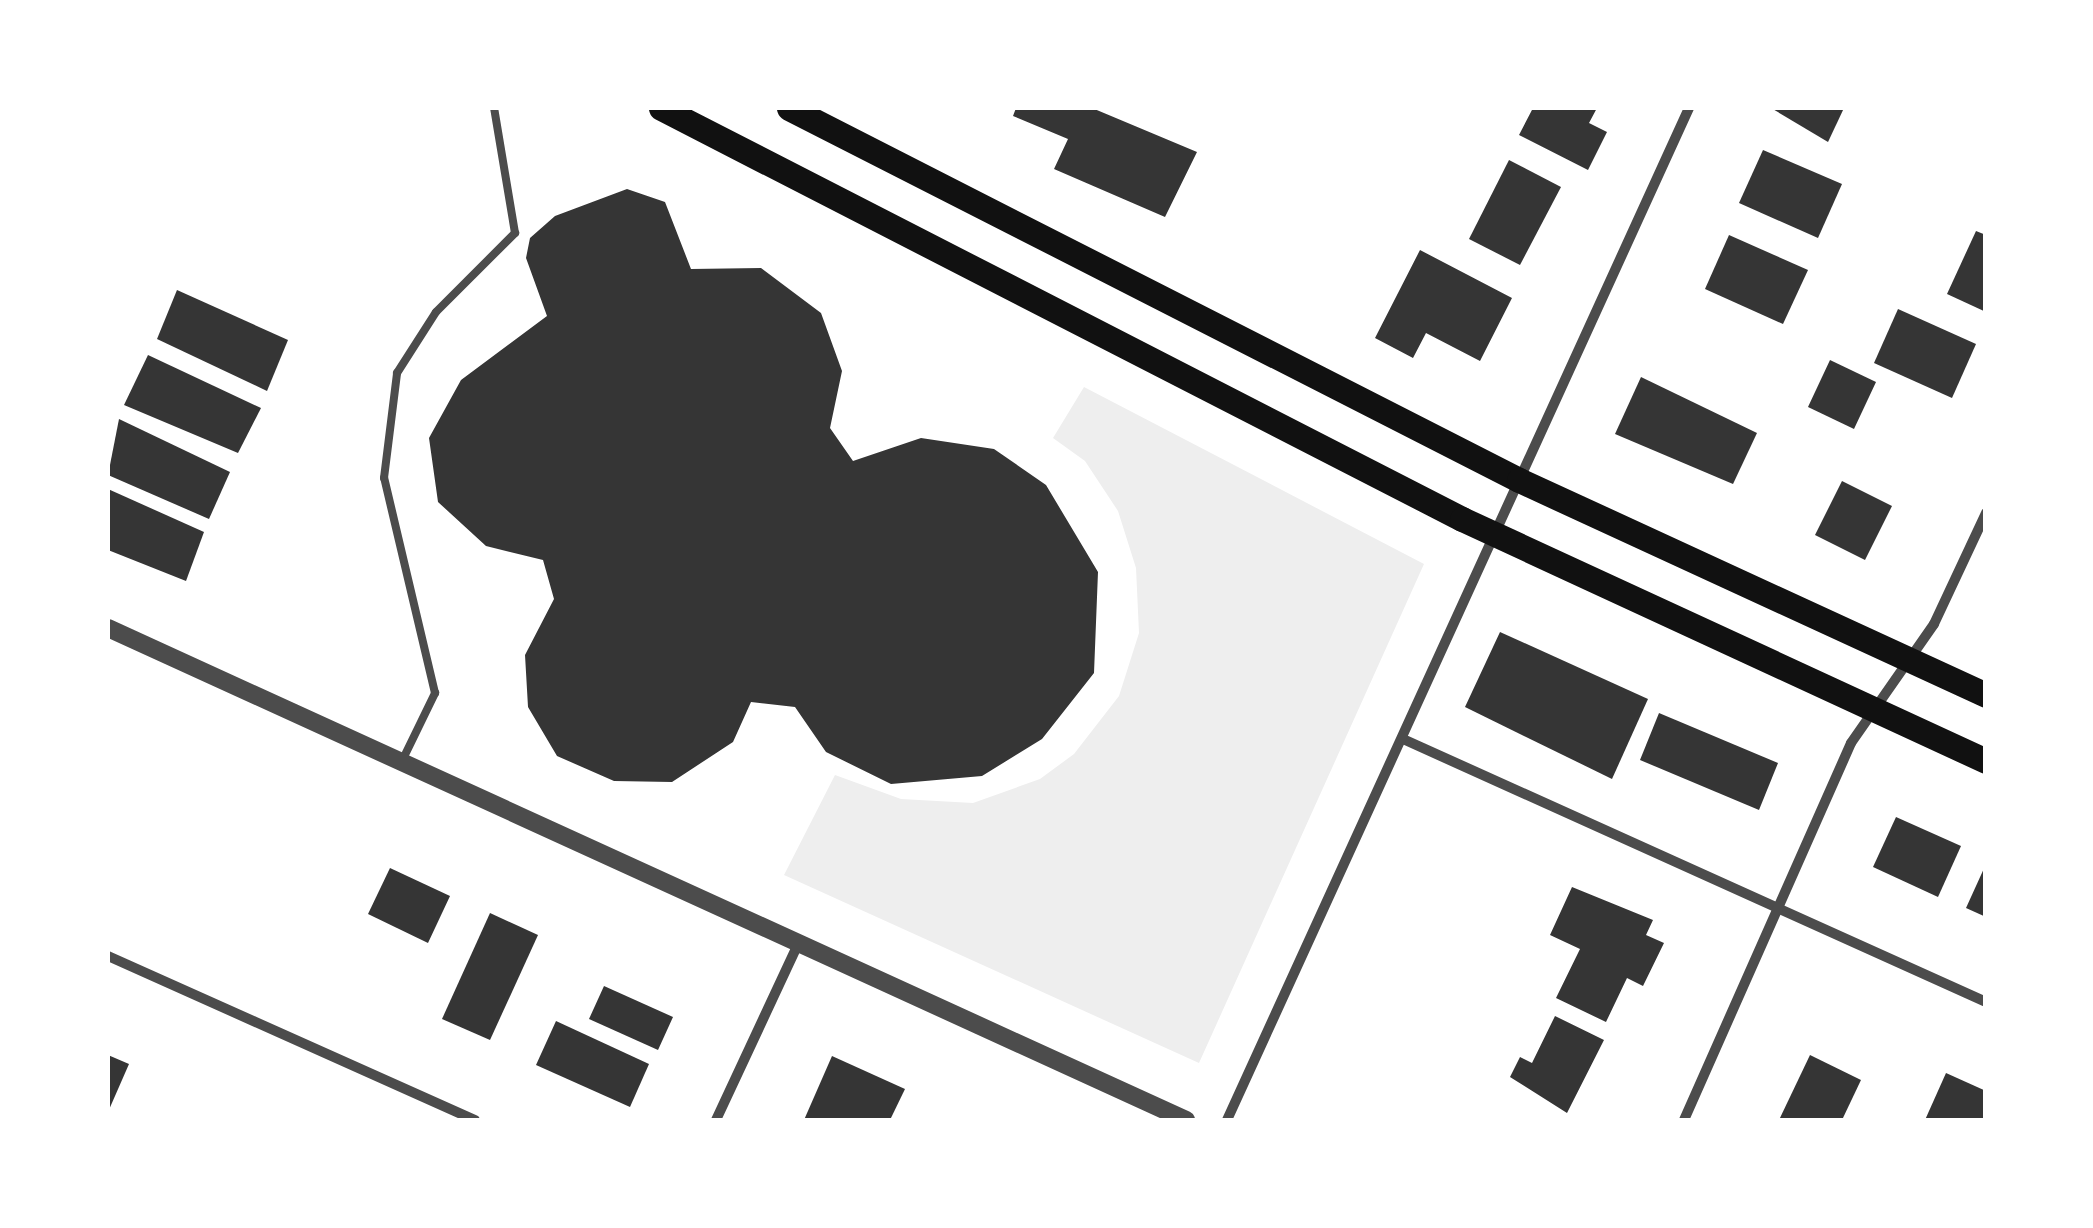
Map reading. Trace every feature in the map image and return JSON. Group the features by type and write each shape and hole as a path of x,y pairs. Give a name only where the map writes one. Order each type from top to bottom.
{"main road":[{"path":"661,108 1494,534 1986,761"},
{"path":"789,108 1519,480 1986,695"}],"street":[{"path":"1227,1120 1689,108"},
{"path":"1684,1120 1779,908 1874,711 1909,660 1986,512"},
{"path":"108,628 1186,1120"},
{"path":"1403,739 1986,1002"},
{"path":"716,1120 799,942"},
{"path":"108,956 474,1120"}],"lane":[{"path":"402,761 435,693 384,478 397,373 436,312 515,232 494,108"}],"shaded area":[{"path":"1084,387 1424,564 1199,1063 784,875 835,775 901,799 973,803 1040,779 1074,754 1119,696 1139,633 1136,568 1118,511 1085,461 1053,438"}],"building":[{"path":"1016,108 1092,108 1197,152 1165,217 1054,169 1068,139 1013,116"},
{"path":"1533,108 1597,108 1589,123 1607,132 1588,170 1519,135"},
{"path":"1771,108 1844,108 1828,142"},
{"path":"1763,150 1842,184 1818,238 1739,203"},
{"path":"1509,160 1561,187 1520,265 1469,239"},
{"path":"627,189 665,202 691,269 761,268 821,313 842,371 830,428 853,461 921,438 994,449 1046,485 1098,572 1094,673 1042,739 982,776 891,784 826,752 795,707 751,702 733,742 672,782 614,781 557,756 528,707 525,655 554,599 543,560 486,546 438,502 429,438 461,380 547,316 526,258 530,238 555,216"},
{"path":"1976,231 1986,235 1986,312 1947,294"},
{"path":"1729,235 1808,270 1783,324 1705,289"},
{"path":"1420,250 1512,298 1480,361 1426,333 1413,358 1375,338"},
{"path":"177,290 288,340 267,391 157,339"},
{"path":"1898,309 1976,344 1952,398 1874,363"},
{"path":"148,355 261,408 238,453 124,405"},
{"path":"1830,360 1876,382 1854,429 1808,407"},
{"path":"1641,377 1757,433 1733,484 1615,434"},
{"path":"119,419 230,472 209,519 108,475"},
{"path":"1842,481 1892,506 1865,560 1815,535"},
{"path":"108,489 204,532 186,581 108,550"},
{"path":"1500,632 1648,699 1612,779 1465,707"},
{"path":"1659,713 1778,763 1759,810 1640,760"},
{"path":"1896,817 1961,846 1938,897 1873,867"},
{"path":"1986,864 1986,917 1966,908"},
{"path":"390,868 450,896 428,943 368,914"},
{"path":"1572,887 1653,920 1646,935 1664,943 1643,986 1627,978 1606,1022 1556,998 1580,949 1550,935"},
{"path":"490,913 538,935 490,1040 442,1019"},
{"path":"604,986 673,1017 658,1050 589,1019"},
{"path":"1555,1016 1604,1040 1567,1113 1510,1077 1520,1057 1532,1063"},
{"path":"556,1021 649,1064 630,1107 536,1065"},
{"path":"108,1055 129,1064 108,1112"},
{"path":"1810,1055 1861,1080 1842,1120 1779,1120"},
{"path":"832,1056 905,1089 890,1120 804,1120"},
{"path":"1946,1073 1986,1091 1984,1120 1925,1120"}]}
